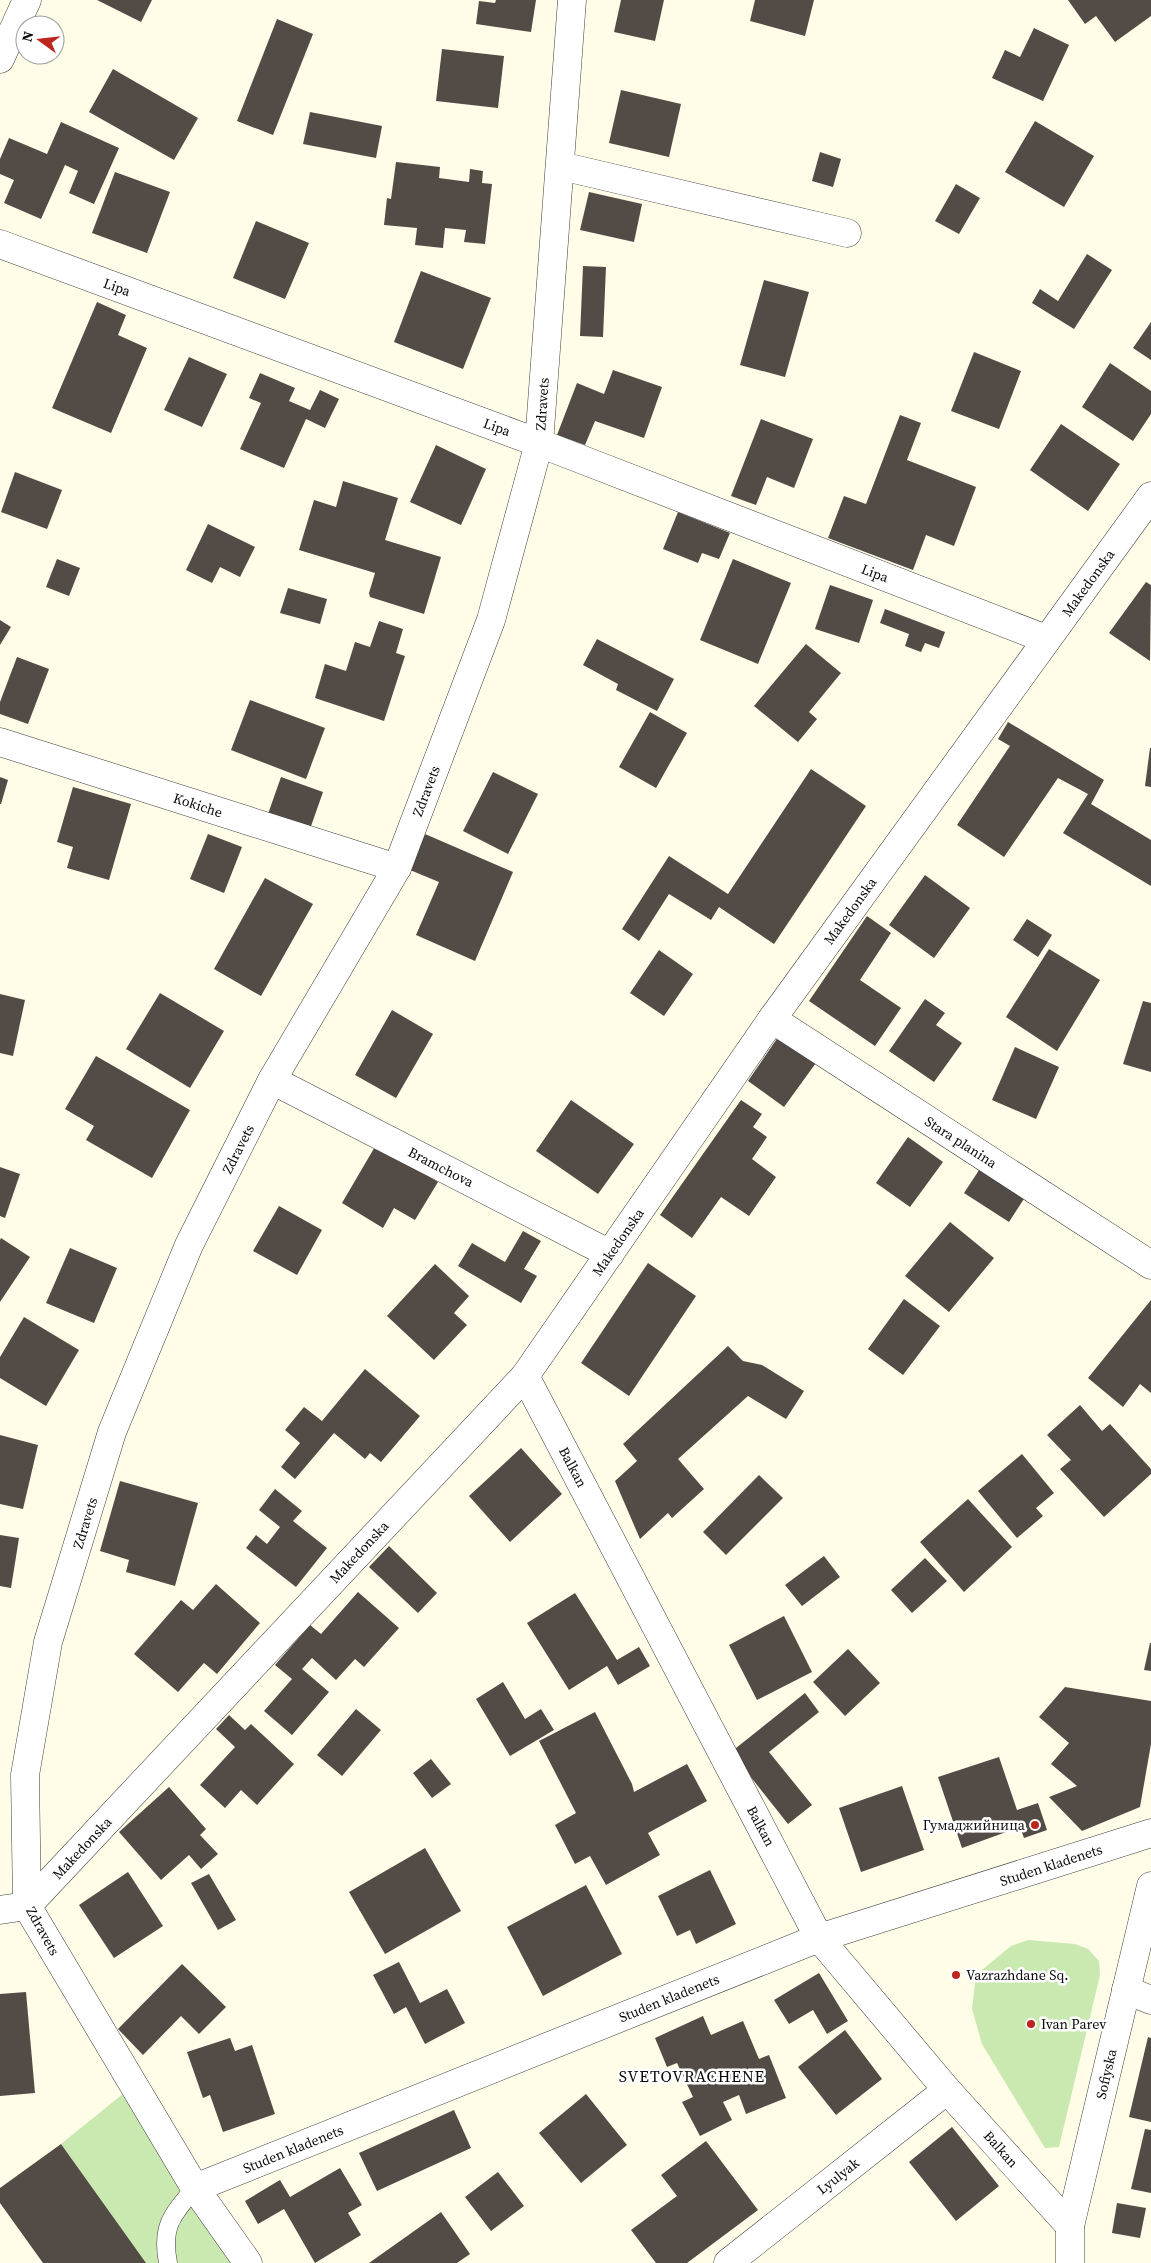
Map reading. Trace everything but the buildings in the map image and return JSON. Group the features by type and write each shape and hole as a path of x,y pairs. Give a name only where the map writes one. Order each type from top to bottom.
{"street":[{"path":"0,59 27,0"},
{"name":"Zdravets","path":"248,2263 195,2188 27,1906 25,1775 48,1642 112,1432 189,1245 272,1080 397,868 491,620 539,442 572,0"},
{"path":"561,166 847,233"},
{"name":"Lipa","path":"0,244 539,442 1046,639"},
{"name":"Makedonska","path":"27,1906 524,1376 772,1019 1151,496"},
{"name":"Kokiche","path":"0,742 397,868"},
{"name":"Stara planina","path":"772,1019 1151,1265"},
{"name":"Bramchova","path":"272,1080 610,1254"},
{"name":"Balkan","path":"524,1376 819,1938 947,2090 1070,2226"},
{"name":"Studen kladenets","path":"195,2188 819,1938 1151,1833"},
{"name":"Sofiyska","path":"1070,2263 1070,2226 1151,1886"},
{"path":"0,1910 27,1906"},
{"path":"1126,1990 1151,2000"},
{"name":"Lyulyak","path":"728,2263 947,2090"}],"lane":[{"path":"168,2263 164,2238 173,2214 195,2188"}],"green space":[{"path":"1028,1940 1075,1944 1088,1949 1099,1961 1100,1975 1059,2147 1045,2148 982,2044 972,2009 976,1975 1011,1946"},
{"path":"134,2085 248,2263 146,2263 61,2144"}],"place":[{"name":"Гумаджийница","path":"1035,1825"},
{"name":"Vazrazhdane Sq.","path":"956,1975"},
{"name":"Ivan Parev","path":"1031,2024"}],"district":[{"name":"SVETOVRACHENE","path":"692,2076"}]}
